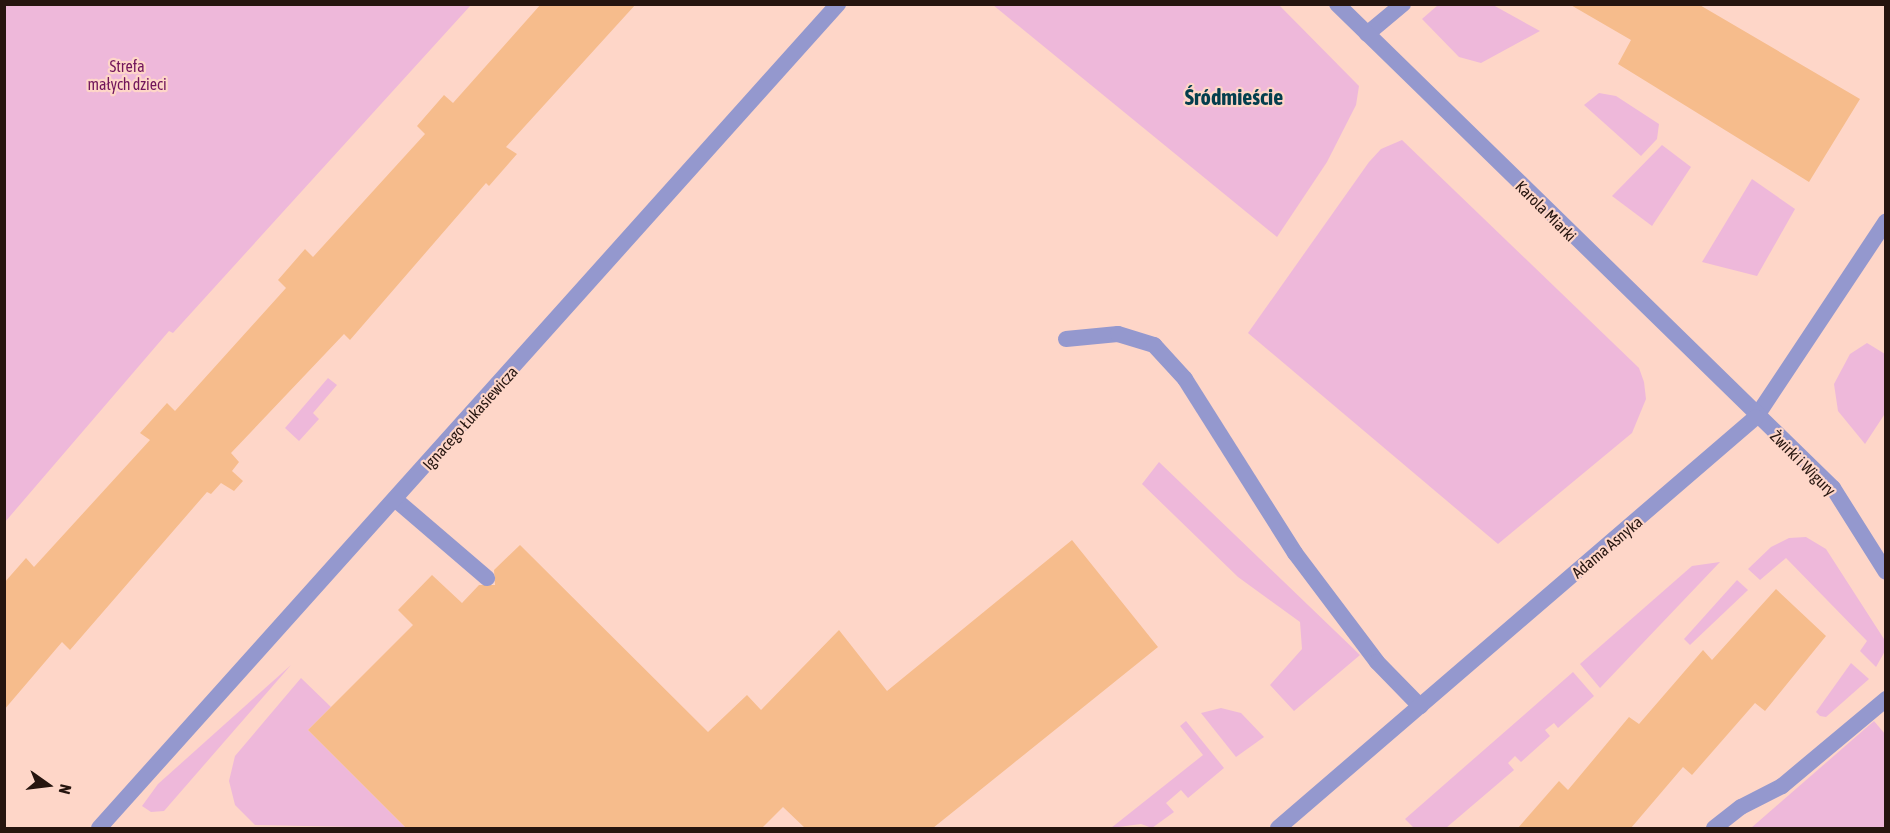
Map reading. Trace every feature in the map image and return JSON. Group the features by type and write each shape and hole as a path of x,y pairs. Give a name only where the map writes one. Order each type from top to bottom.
{"street":[{"name":"Ignacego Łukasiewicza","path":"99,828 396,500 838,4"},
{"name":"Karola Miarki","path":"1337,4 1756,417"},
{"path":"1367,34 1403,4"},
{"name":"Adama Asnyka","path":"1278,828 1756,417 1886,221"},
{"path":"1066,339 1118,334 1154,345 1185,379 1295,553 1377,662 1420,706"},
{"name":"Żwirki i Wigury","path":"1756,417 1833,488 1886,572"},
{"path":"396,500 487,578"},
{"path":"1714,828 1741,807 1782,786 1886,699"}],"green space":[{"name":"Strefa małych dzieci","path":"5,4 471,5 173,333 169,331 5,522"},
{"path":"993,5 1279,5 1359,86 1356,105 1327,162 1277,237"},
{"path":"1438,5 1493,5 1540,31 1481,63 1459,57 1422,19"},
{"path":"1599,93 1616,96 1659,124 1657,139 1641,156 1584,105"},
{"path":"1402,140 1639,368 1644,382 1646,399 1632,433 1498,544 1248,333 1369,162 1381,149"},
{"path":"1662,145 1691,167 1652,226 1612,196"},
{"path":"1752,179 1795,209 1757,276 1702,262"},
{"path":"1867,343 1885,354 1886,412 1865,444 1838,411 1834,384 1850,354"},
{"path":"328,378 337,385 313,413 319,419 299,441 285,428"},
{"path":"1159,462 1360,655 1294,711 1270,685 1302,649 1300,622 1238,577 1142,484"},
{"path":"1806,537 1826,549 1884,639 1885,651 1876,667 1860,651 1867,641 1786,558 1760,580 1748,569 1771,547 1789,538"},
{"path":"1720,562 1600,688 1580,664 1692,566"},
{"path":"1737,580 1748,590 1690,645 1684,639"},
{"path":"1851,663 1869,679 1826,717 1820,716 1816,712"},
{"path":"291,665 164,811 151,812 142,806 158,784"},
{"path":"1573,672 1594,696 1558,728 1554,723 1545,730 1550,736 1521,762 1515,756 1508,763 1514,770 1446,828 1414,828 1405,819"},
{"path":"301,678 331,707 308,730 406,828 255,825 235,805 229,781 235,756"},
{"path":"1221,708 1241,713 1264,737 1236,757 1201,713"},
{"path":"1186,721 1224,768 1188,798 1181,790 1166,803 1174,812 1152,828 1141,824 1111,828 1203,755 1180,726"},
{"path":"1874,721 1885,734 1885,828 1751,828"}],"building":[{"path":"541,4 636,4 506,147 517,154 489,186 486,183 350,340 344,334 231,453 239,462 232,471 243,481 234,491 221,483 211,494 207,492 70,650 62,642 4,710 4,583 26,558 34,567 150,440 140,433 167,403 175,411 286,288 278,280 305,249 313,257 425,134 417,126 444,95 453,103"},
{"path":"1569,4 1698,4 1860,99 1809,182 1618,64 1631,40"},
{"path":"1072,540 1158,647 933,828 805,828 783,807 762,828 406,828 308,730 413,625 398,610 432,575 462,603 479,585 495,585 494,570 520,545 708,732 747,695 761,710 839,630 887,691"},
{"path":"1776,589 1826,636 1765,711 1755,703 1692,775 1683,767 1631,828 1518,828 1559,781 1568,790 1629,717 1639,724 1703,650 1712,660"}],"district":[{"name":"Śródmieście","path":"1234,98"}]}
